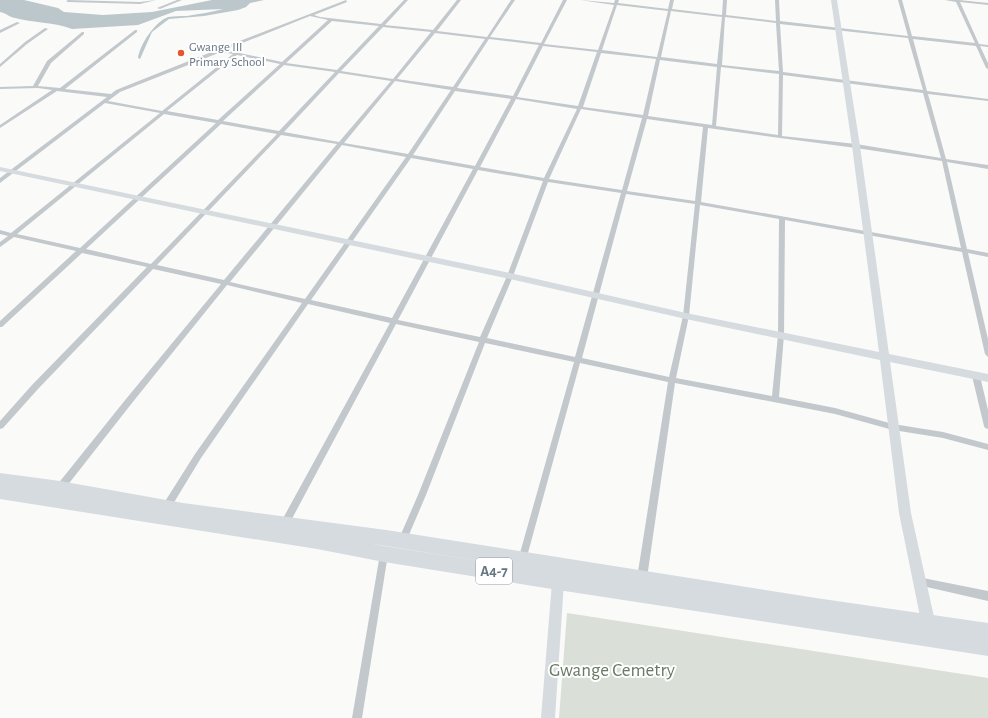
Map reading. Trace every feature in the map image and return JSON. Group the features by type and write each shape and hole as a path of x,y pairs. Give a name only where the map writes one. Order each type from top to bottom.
{"highway":[{"name":"A4-7","path":"0,480 60,488 167,506 282,529 384,554 558,582 705,603 796,619 988,647"},
{"name":"A4-7","path":"0,492 282,529 402,541 642,578 816,607 988,632"}],"main road":[{"path":"834,0 856,146 905,513 927,622 934,638"},
{"path":"0,169 510,276 686,316 988,378"},
{"path":"548,718 558,582"}],"street":[{"path":"68,1 140,3 154,0"},
{"path":"159,8 180,0"},
{"path":"0,181 112,96 129,86 346,0"},
{"path":"0,426 35,387 206,212 406,0"},
{"path":"60,488 149,374 395,80 459,0"},
{"path":"167,506 198,456 306,300 410,155 514,0"},
{"path":"282,529 514,98 565,0"},
{"path":"582,0 616,2 670,10 988,46"},
{"path":"522,560 646,117 672,0"},
{"path":"714,127 723,16 726,0"},
{"path":"777,0 781,73 780,137"},
{"path":"900,0 944,160 988,354"},
{"path":"948,0 988,4"},
{"path":"957,1 988,68"},
{"path":"402,541 422,495 483,339 510,276 546,180 580,108 616,2"},
{"path":"310,15 331,19 541,45 720,65 988,100"},
{"path":"0,324 221,121 281,63 331,19"},
{"path":"0,32 18,23"},
{"path":"0,66 26,43 46,29"},
{"path":"0,127 58,89 136,31"},
{"path":"35,87 49,62 83,33"},
{"path":"220,50 281,63 454,90 780,137 856,146 988,167"},
{"path":"0,245 235,54"},
{"path":"0,88 35,87 112,96"},
{"path":"106,102 221,121 546,180 699,203 988,255"},
{"path":"642,578 672,380 686,316 706,126"},
{"path":"775,399 781,335 782,218"},
{"path":"0,232 306,300 393,321 672,380 835,411 893,427 943,435 988,447"},
{"path":"976,376 988,426"},
{"path":"357,718 384,554"},
{"path":"918,581 988,596"}],"green space":[{"name":"Gwange Cemetry","path":"567,613 988,678 988,718 559,718"}],"shaded area":[{"path":"0,0 24,0 58,8 64,12 103,15 152,12 212,0 264,0 250,3 246,7 238,10 204,16 169,19 152,32 140,59 138,58 139,52 145,40 153,28 163,20 168,17 187,16 223,9 176,11 138,25 72,29 58,25 11,17 0,12"}],"place":[{"name":"Gwange III Primary School","path":"181,53"}]}
